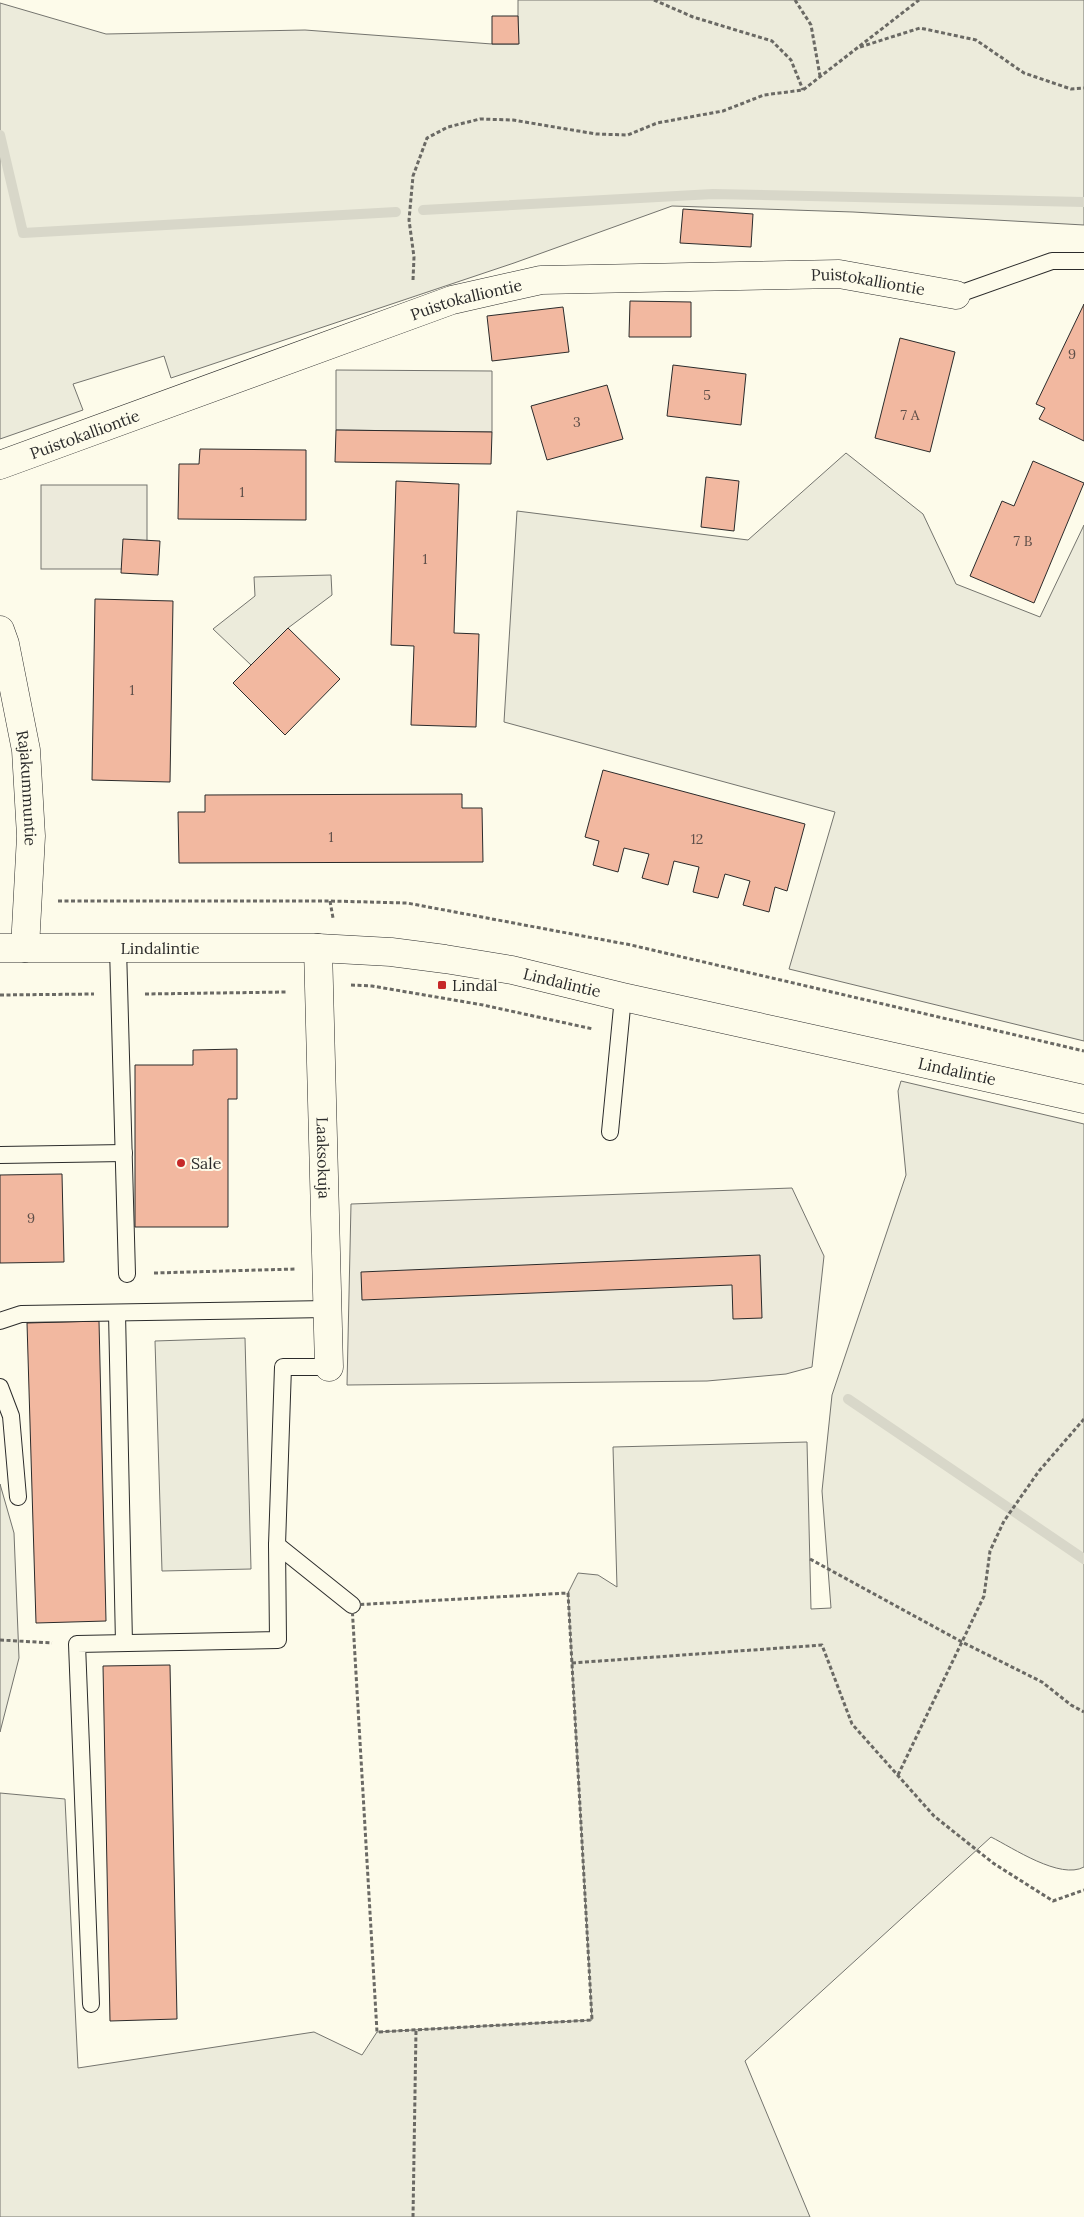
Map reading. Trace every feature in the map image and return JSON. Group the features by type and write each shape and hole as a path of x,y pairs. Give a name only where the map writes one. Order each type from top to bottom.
{"street":[{"name":"Puistokalliontie","path":"0,465 452,300 541,280 839,274 956,295"},
{"name":"Rajakummuntie","path":"0,630 5,644 26,750 31,836 28,902 12,948"},
{"name":"Lindalintie","path":"12,948 318,948 391,952 445,959 512,970 623,997 1084,1099"},
{"name":"Laaksokuja","path":"318,948 329,1367"}],"lane":[{"path":"956,295 1052,261 1084,261"},
{"path":"118,948 127,1274"},
{"path":"610,1132 623,997"},
{"path":"0,1155 124,1153"},
{"path":"0,1321 21,1314 326,1309"},
{"path":"116,1313 124,1643"},
{"path":"91,2004 77,1644 278,1640 277,1544 283,1367 329,1367"},
{"path":"0,1387 11,1416 18,1497"},
{"path":"277,1544 352,1605"}],"path":[{"path":"654,0 693,17 772,41 791,60 803,90"},
{"path":"795,0 811,25 820,76"},
{"path":"424,310 413,284 414,256 409,220 413,176 427,138 448,127 480,119 513,120 555,128 628,135 664,122 723,111 764,95 803,90 919,0"},
{"path":"857,48 920,28 976,40 1024,73 1071,89 1084,88"},
{"path":"28,902 330,901 407,903 631,945 1084,1051"},
{"path":"0,995 319,991 339,984 372,986 483,1005 618,1034"},
{"path":"127,1274 326,1268"},
{"path":"898,1775 984,1596 990,1551 1004,1521 1040,1471 1084,1419"},
{"path":"810,1559 962,1642 1042,1682 1071,1705 1084,1712"},
{"path":"568,1593 572,1662 592,2020 376,2032 352,1605 568,1593"},
{"path":"0,1640 77,1644"},
{"path":"572,1662 822,1645 852,1724 934,1816 993,1862 1053,1901 1084,1890"},
{"path":"413,2217 416,2030"}],"shaded area":[{"path":"518,0 1084,0 1084,225 853,212 672,206 514,263 171,378 164,356 73,384 83,410 0,439 0,3 106,34 305,30 492,44 518,44"},
{"path":"336,370 492,371 492,432 336,430"},
{"path":"846,453 923,514 956,584 1040,617 1084,525 1084,1041 789,969 835,812 504,722 517,511 748,540"},
{"path":"41,485 147,485 147,569 41,569"},
{"path":"331,575 332,595 288,628 251,665 213,629 255,596 254,577"},
{"path":"901,1081 1084,1124 1084,1867 1074,1870 1050,1866 1024,1855 991,1837 745,2061 810,2217 0,2217 0,1793 65,1799 78,2068 314,2032 362,2055 377,2032 592,2020 568,1593 578,1573 598,1575 617,1587 613,1447 807,1442 811,1609 831,1608 822,1491 832,1395 906,1175 898,1091"},
{"path":"792,1188 824,1256 812,1367 786,1374 707,1381 347,1385 351,1204"},
{"path":"245,1338 251,1569 162,1571 155,1341"},
{"path":"0,1484 14,1533 19,1658 0,1732"}],"building":[{"path":"492,16 518,16 519,44 492,44"},
{"path":"683,209 753,214 751,247 680,243"},
{"path":"630,301 691,302 691,337 629,337"},
{"path":"1084,304 1084,441 1039,419 1045,408 1036,404"},
{"path":"563,307 569,352 492,361 487,316"},
{"path":"900,338 955,352 930,452 875,438"},
{"path":"673,365 746,374 741,425 667,416"},
{"path":"607,385 623,439 547,460 531,406"},
{"path":"336,430 492,432 491,464 335,462"},
{"path":"200,449 306,450 306,520 178,519 179,464 199,464"},
{"path":"1033,461 1084,483 1034,603 970,576 1002,501 1014,506"},
{"path":"706,477 739,481 734,531 701,527"},
{"path":"396,481 459,484 454,633 479,634 476,727 411,725 414,646 391,645"},
{"path":"123,539 160,541 158,575 121,573"},
{"path":"95,599 173,601 170,782 92,780"},
{"path":"288,628 340,679 285,735 233,683"},
{"path":"603,770 805,824 787,891 775,887 769,912 743,905 750,881 725,874 718,898 693,892 699,867 674,861 668,885 642,878 649,854 624,848 618,872 593,865 599,841 585,837"},
{"path":"462,794 462,808 482,808 483,862 179,863 178,812 205,812 205,795"},
{"name":"Sale","path":"237,1049 237,1099 228,1099 228,1227 135,1227 135,1065 193,1065 193,1050"},
{"path":"62,1174 64,1262 0,1263 0,1175"},
{"path":"760,1255 762,1318 733,1319 732,1285 362,1300 361,1272"},
{"path":"99,1321 106,1621 36,1623 27,1323"},
{"path":"170,1665 177,2019 110,2021 103,1666"}],"waterway":[{"path":"0,135 23,233 396,212"},
{"path":"423,210 713,194 1084,202"},
{"path":"848,1399 1084,1559"}],"place":[{"name":"Lindal","path":"442,985"},
{"name":"Sale","path":"181,1163"}]}
